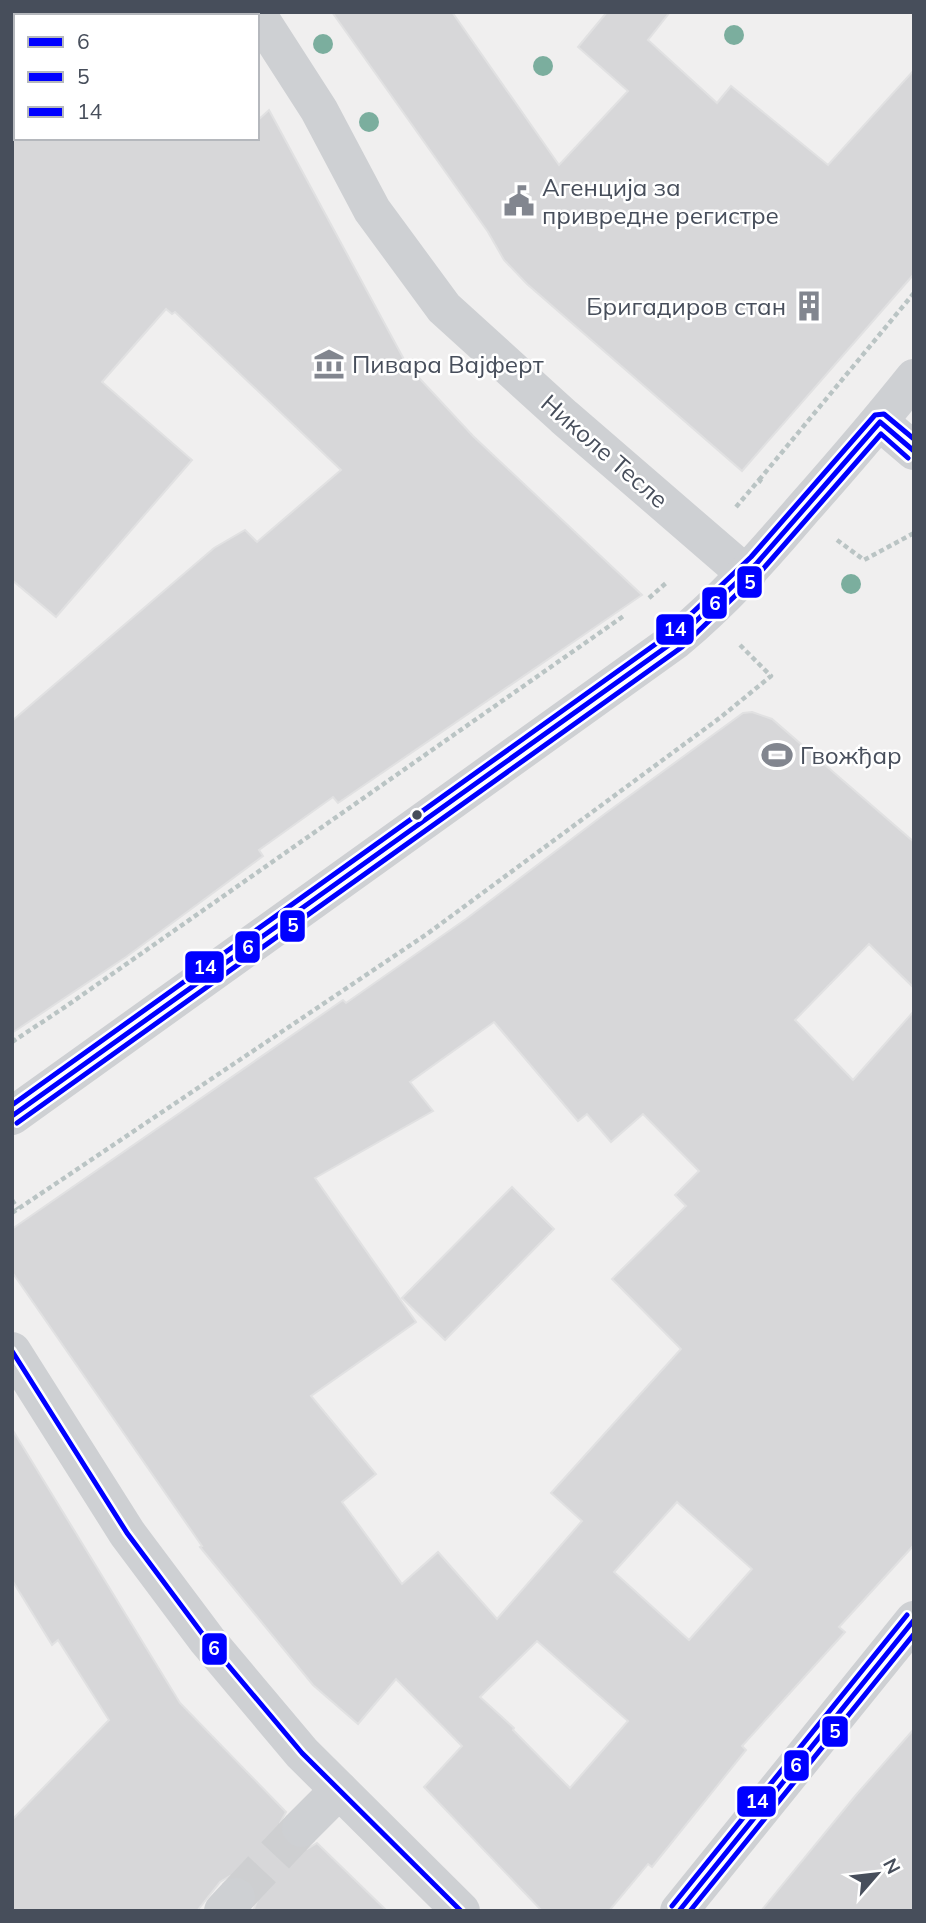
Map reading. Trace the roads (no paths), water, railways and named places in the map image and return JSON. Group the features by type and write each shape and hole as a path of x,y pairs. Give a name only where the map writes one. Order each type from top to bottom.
{"street":[{"name":"Николе Тесле","path":"259,17 319,110 372,210 444,309 747,575"},
{"path":"12,1116 636,669 708,613 747,575 880,422 914,378"},
{"path":"880,422 914,451"},
{"path":"12,1351 127,1533 207,1640 302,1753 461,1911"},
{"path":"679,1911 914,1620"},
{"path":"301,1828 339,1790"}],"tunnel":[{"path":"236,1897 301,1828"}],"place":[{"name":"Агенција за привредне регистре","path":"519,201"},
{"name":"Бригадиров стан","path":"809,306"},
{"name":"Пивара Вајферт","path":"329,364"},
{"name":"Гвожђар","path":"777,755"}]}
